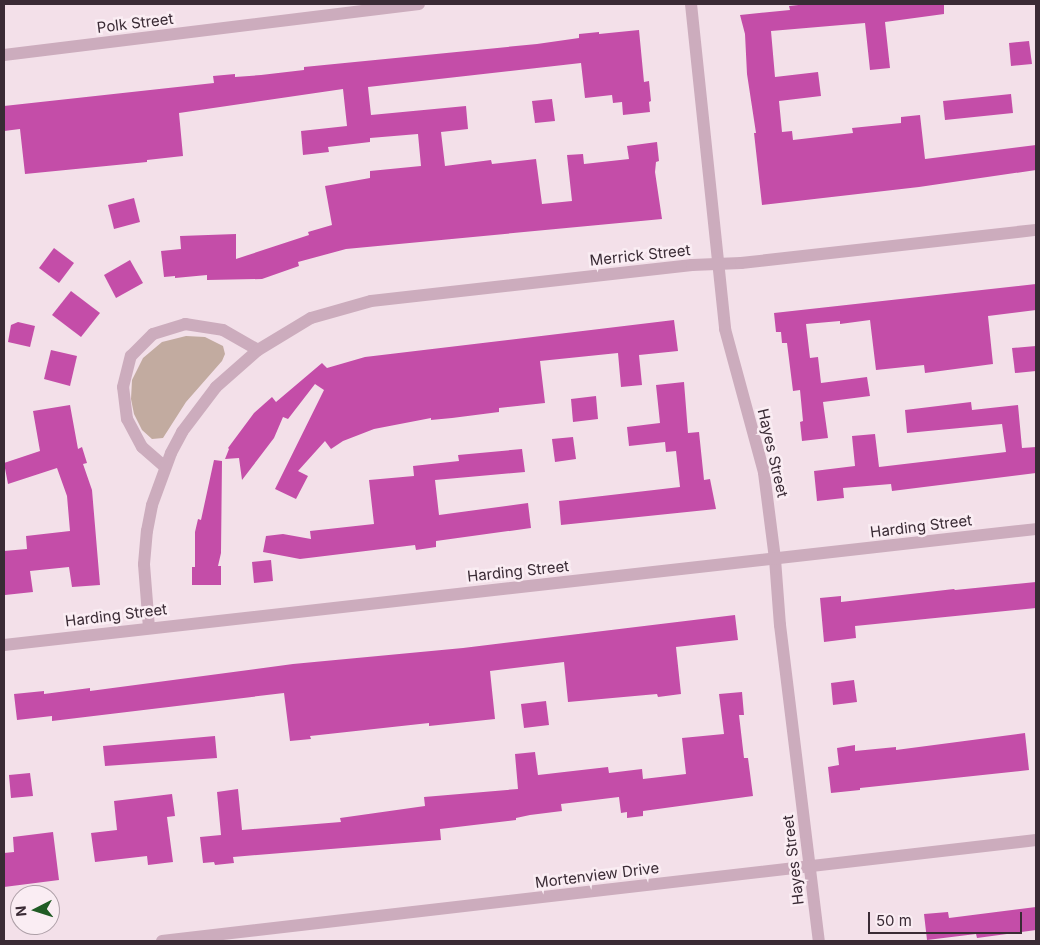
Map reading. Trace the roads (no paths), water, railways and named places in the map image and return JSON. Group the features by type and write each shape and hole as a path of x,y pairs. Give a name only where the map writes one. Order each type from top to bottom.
{"street":[{"name":"Polk Street","path":"4,55 419,4"},
{"name":"Hayes Street","path":"691,4 725,329 764,473 775,559 780,625 819,941"},
{"name":"Merrick Street","path":"149,628 144,564 147,531 152,505 165,467 182,432 200,405 216,387 258,350 311,318 371,301 1036,230"},
{"path":"165,467 142,447 127,419 123,387 131,356 153,334 185,324 223,330 258,350"},
{"name":"Harding Street","path":"4,645 1036,529"},
{"name":"Mortenview Drive","path":"162,941 1036,840"}]}
